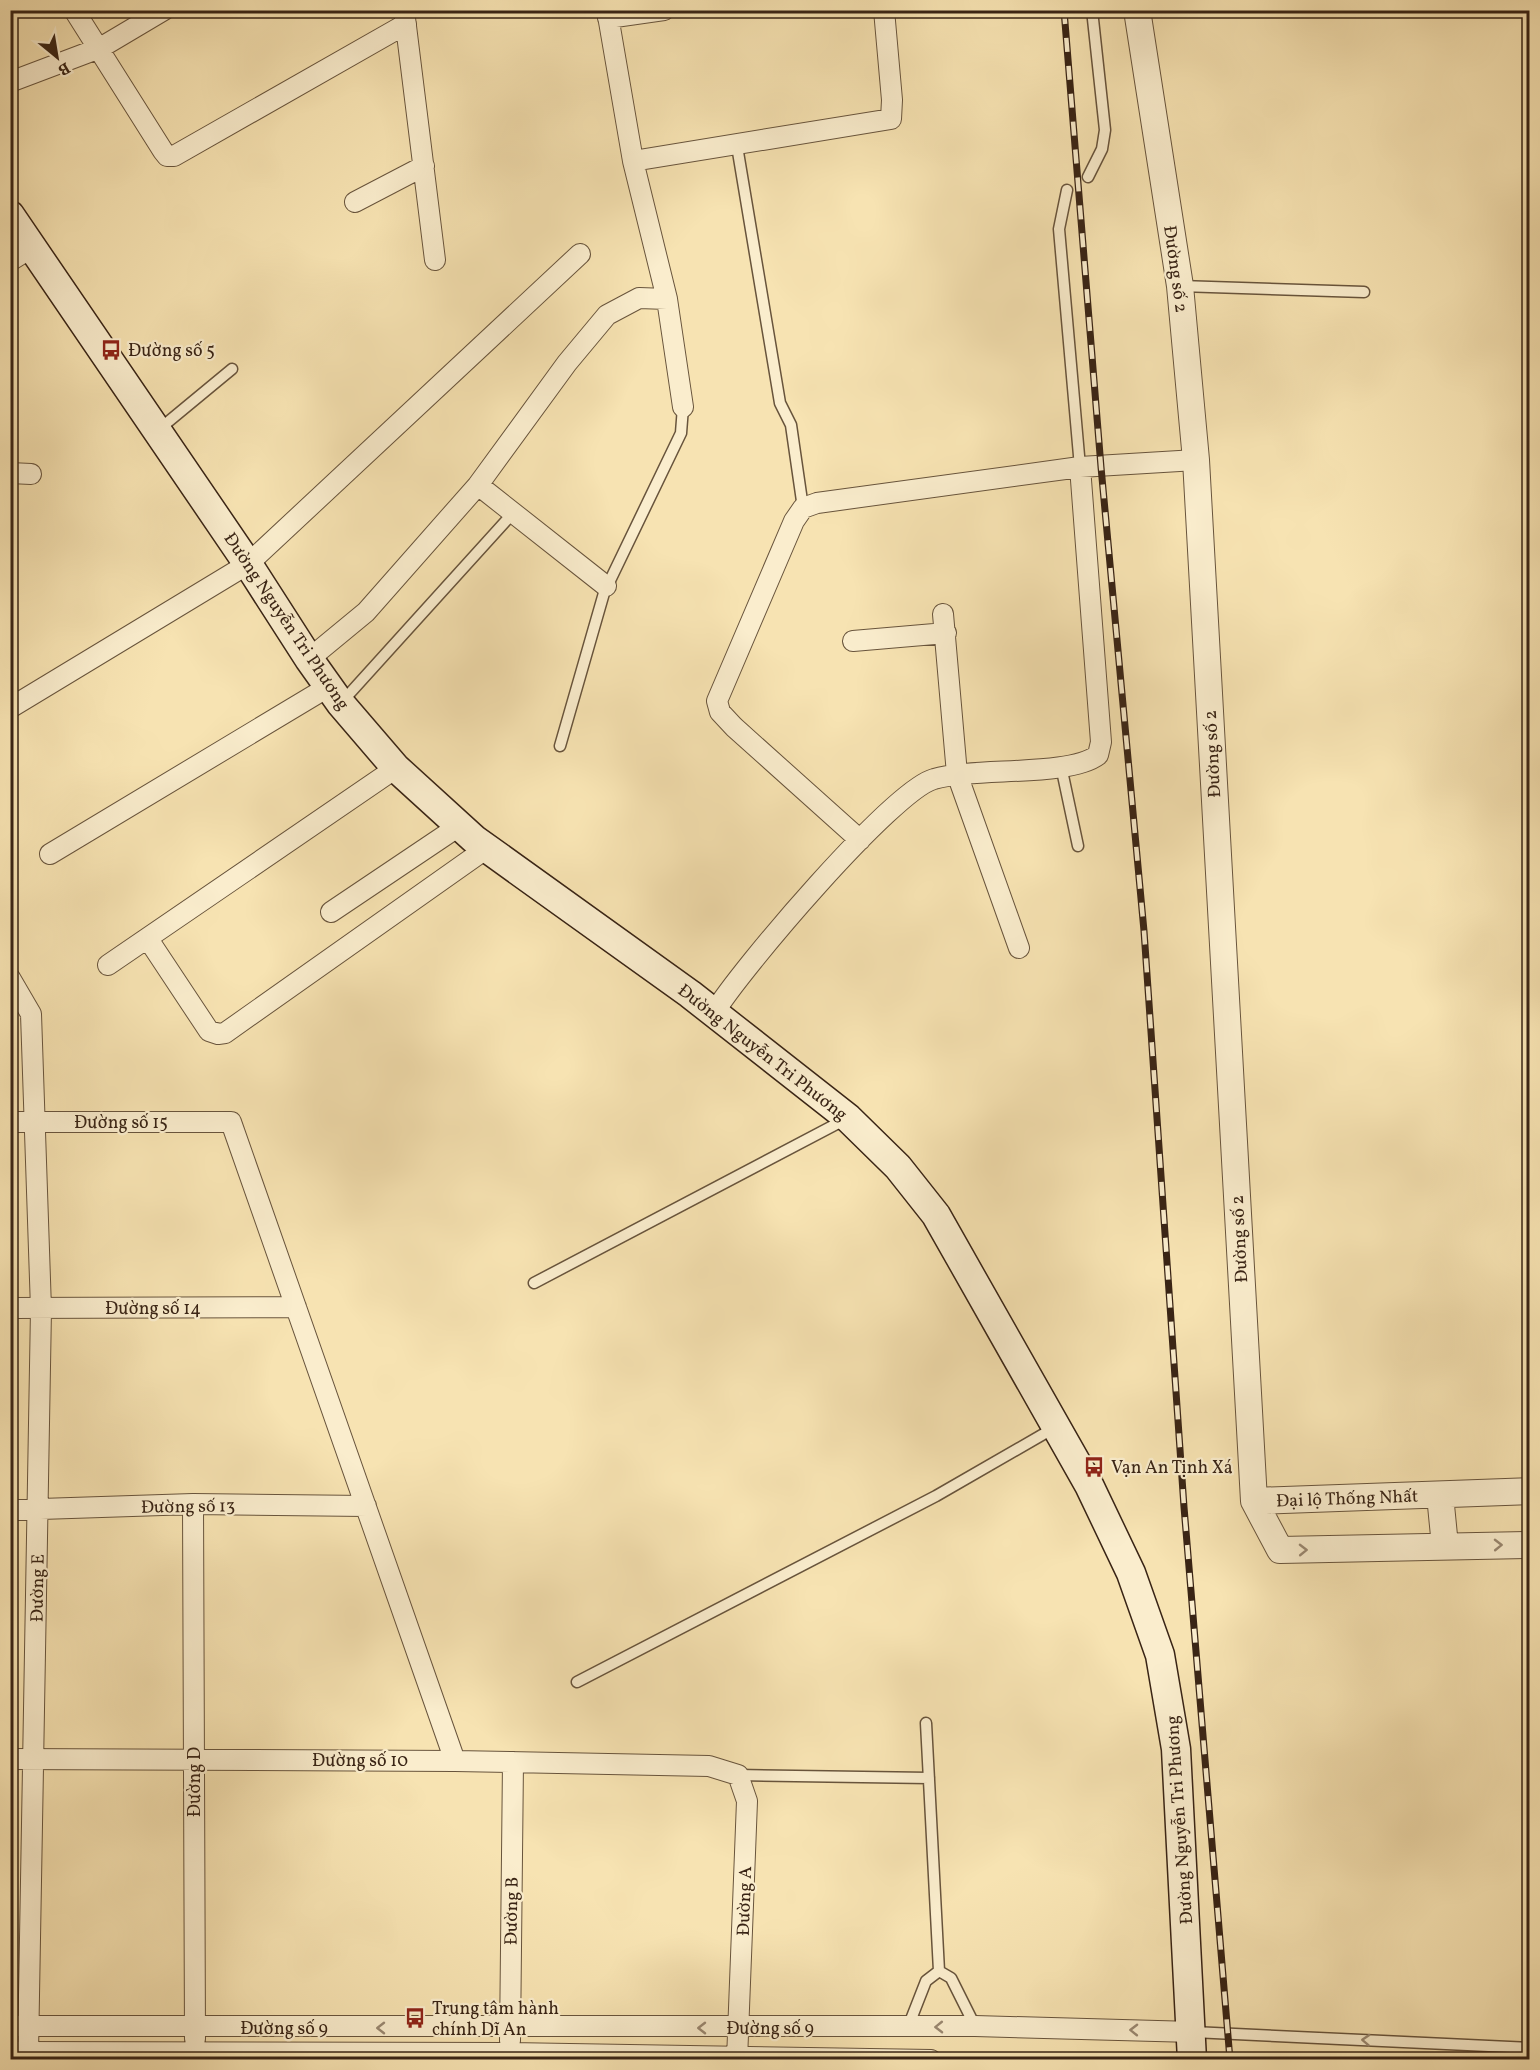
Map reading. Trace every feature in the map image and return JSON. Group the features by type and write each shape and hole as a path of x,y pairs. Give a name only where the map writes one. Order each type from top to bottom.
{"main road":[{"name":"Đường Nguyễn Tri Phương","path":"10,215 21,254 157,431 335,695 396,768 459,826 487,848 714,1013 848,1118 898,1167 936,1215 1057,1426 1127,1565 1151,1627 1167,1685 1176,1749 1193,2046"}],"street":[{"path":"74,10 167,156 174,156 405,17 435,260"},
{"path":"10,82 100,48 164,10"},
{"path":"664,10 608,14 633,161 667,299 683,407"},
{"path":"633,161 737,146 891,119 892,100 884,10"},
{"name":"Đường số 2","path":"1137,10 1180,286 1196,460 1254,1501"},
{"path":"355,202 424,166"},
{"path":"10,708 248,564 580,254"},
{"path":"309,659 366,612 478,485 567,363 607,315 639,298 667,299"},
{"path":"861,840 734,727 720,712 717,701 794,521 803,508 817,503 1080,467 1196,460"},
{"path":"714,1013 757,954 861,840 921,783 957,774 1061,766 1090,761 1098,755 1101,742 1080,467"},
{"path":"10,473 31,474"},
{"path":"478,485 606,586"},
{"path":"853,641 945,623 957,774 1019,948"},
{"path":"50,854 335,695"},
{"path":"108,965 396,768"},
{"path":"331,912 459,826"},
{"path":"147,939 209,1031 225,1033 487,848"},
{"name":"Đường E","path":"10,978 31,1014 41,1309 35,1761 19,2052"},
{"name":"Đường số 15","path":"10,1122 231,1122 296,1307"},
{"path":"296,1307 456,1761"},
{"name":"Đường số 14","path":"10,1308 296,1307"},
{"name":"Đại lộ Thống Nhất","path":"1530,1491 1254,1501 1280,1550 1530,1545"},
{"path":"1440,1495 1445,1546"},
{"name":"Đường số 13","path":"10,1510 38,1511 193,1504 366,1506"},
{"name":"Đường D","path":"193,1504 195,2057"},
{"name":"Đường số 10","path":"10,1759 35,1761 194,1759 456,1761 709,1766 738,1775"},
{"name":"Đường B","path":"510,2056 513,1762"},
{"name":"Đường A","path":"737,2057 740,2028 747,1802 738,1775"},
{"name":"Đường số 9","path":"20,2026 740,2028 975,2026 1193,2046"},
{"name":"Đường số 9","path":"19,2052 195,2057 510,2056 931,2060"}],"lane":[{"path":"1086,173 1099,156 1105,130 1092,10"},
{"path":"737,146 780,403 791,425 803,508"},
{"path":"1069,194 1059,229 1080,467"},
{"path":"1180,286 1364,292"},
{"path":"157,431 232,369"},
{"path":"561,746 606,586 681,433 683,407"},
{"path":"335,695 513,513"},
{"path":"1061,766 1078,846"},
{"path":"534,1283 848,1118"},
{"path":"577,1682 936,1496 1057,1426"},
{"path":"926,1723 939,1971"},
{"path":"738,1775 929,1778"},
{"path":"939,1971 951,1978 975,2026"},
{"path":"908,2027 926,1981 939,1971"},
{"name":"Đường số 9","path":"1193,2046 1530,2048"}],"railway":[{"path":"1064,10 1101,467 1144,931 1184,1507 1230,2060"}],"place":[{"name":"Đường số 5","path":"111,350"},
{"name":"Vạn An Tịnh Xá","path":"1094,1467"},
{"name":"Trung tâm hành chính Dĩ An","path":"415,2018"}]}
